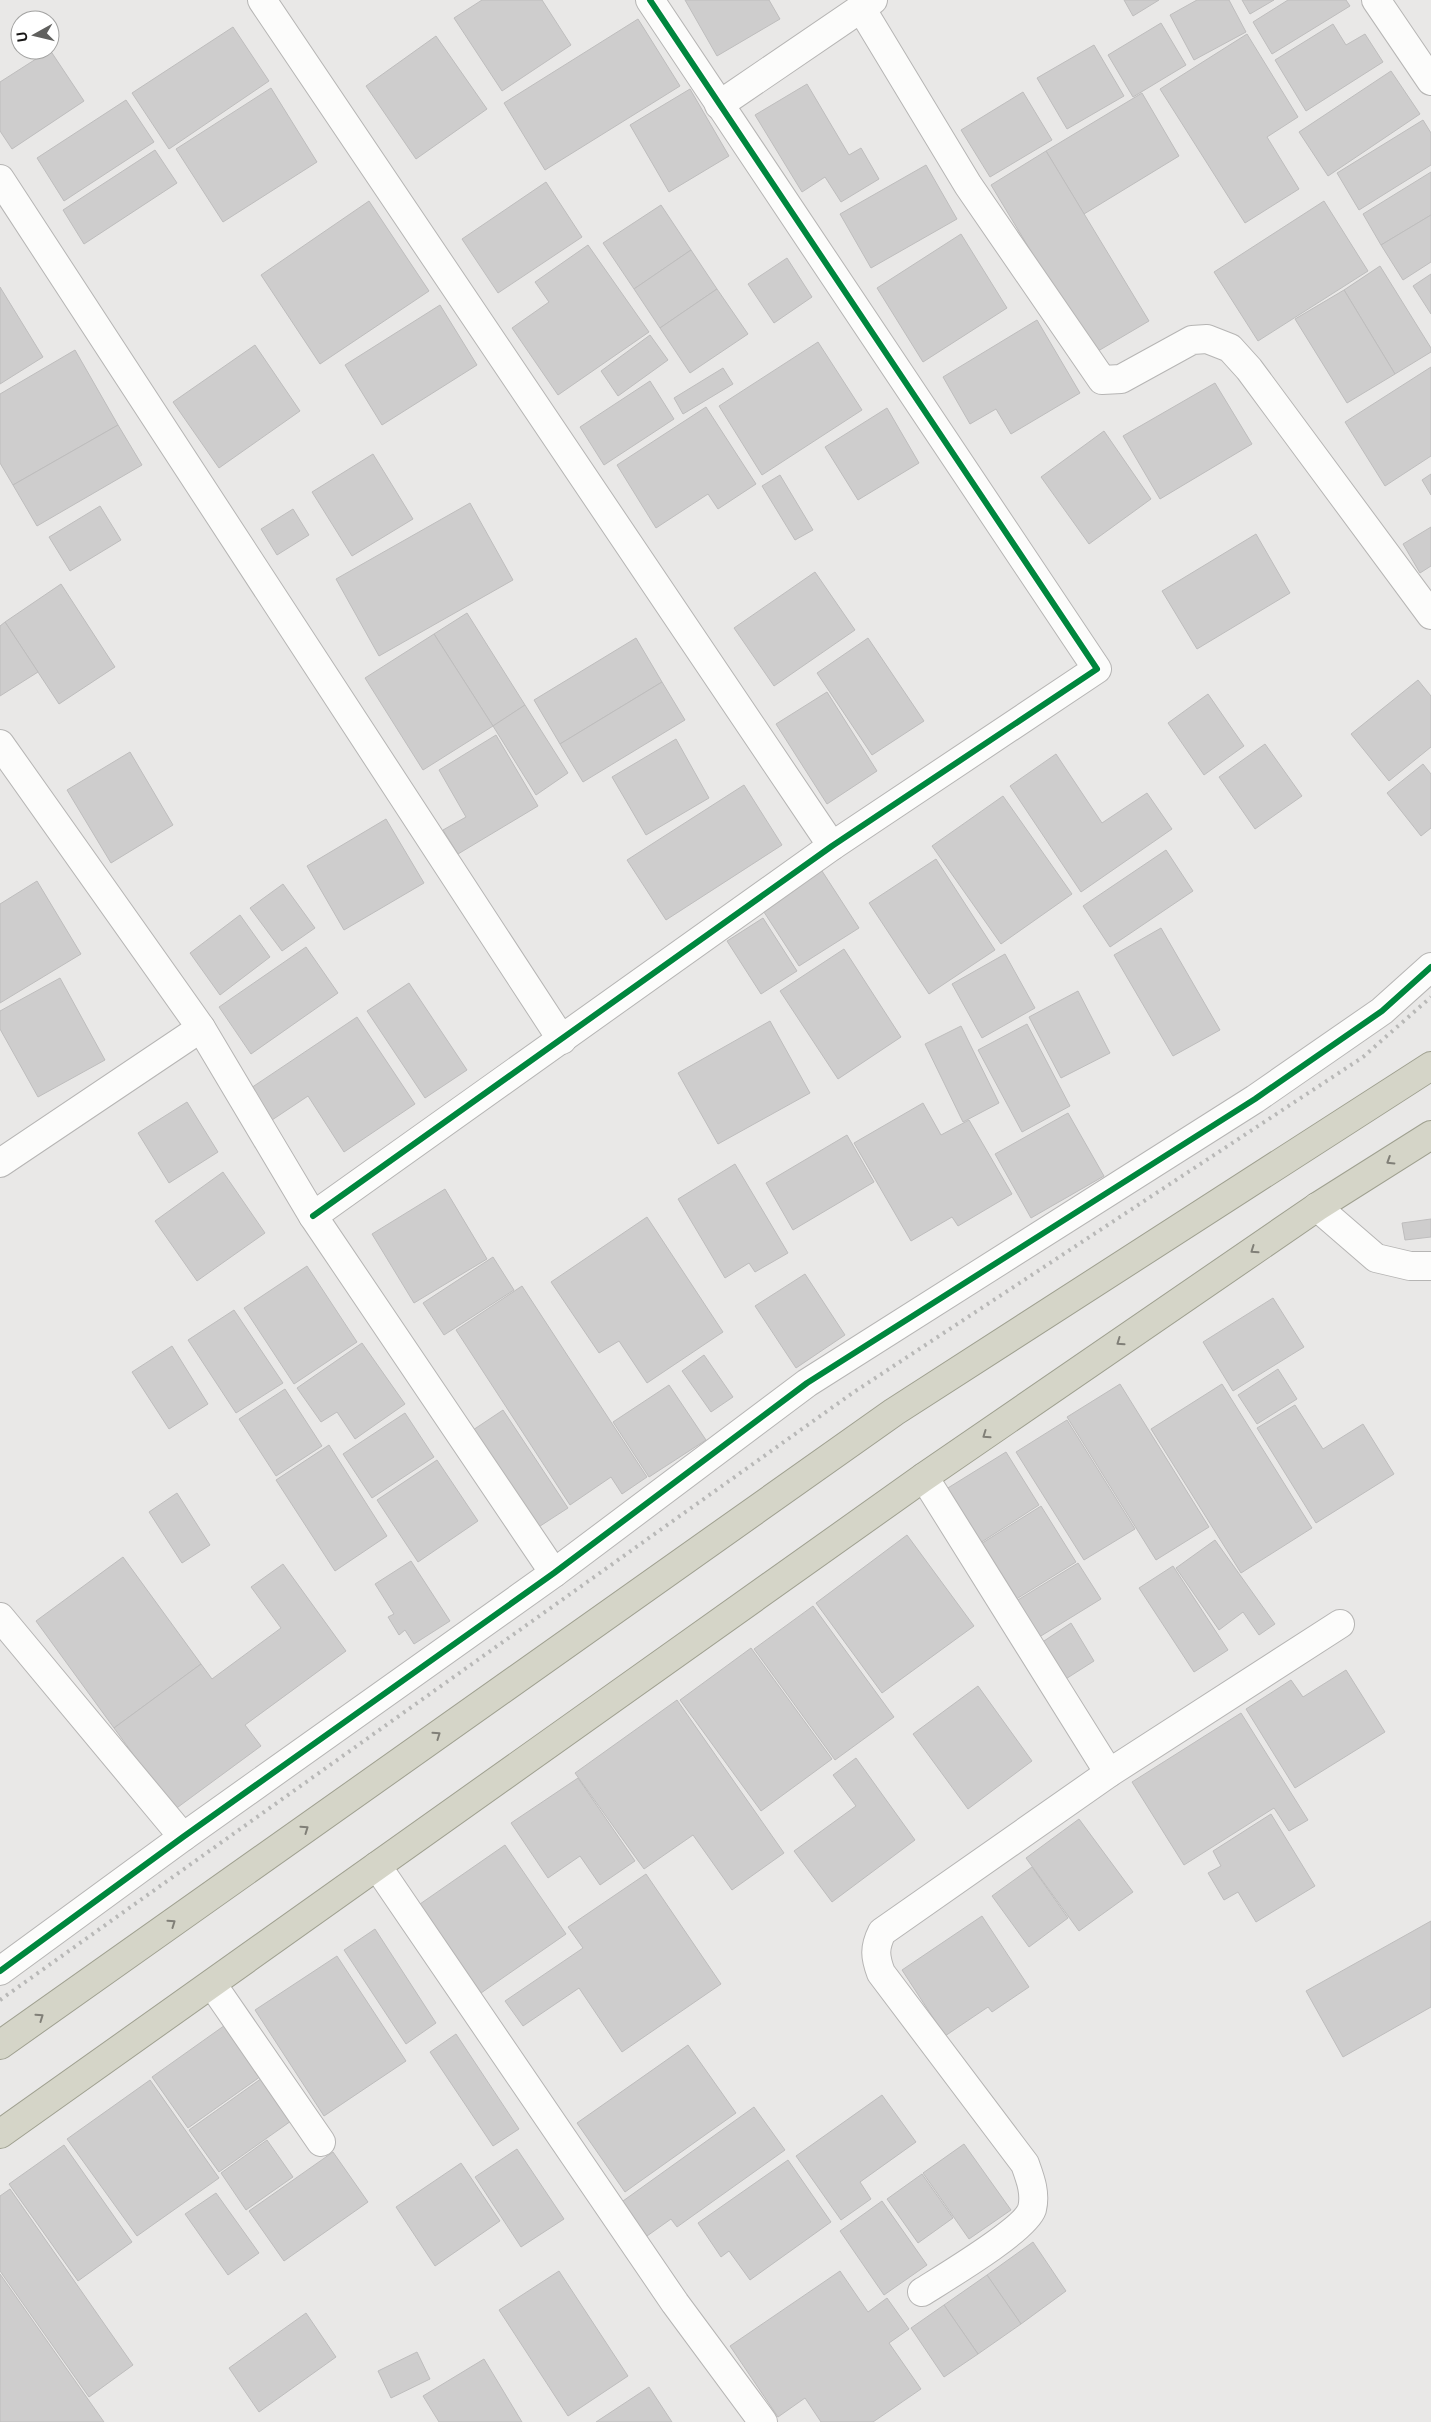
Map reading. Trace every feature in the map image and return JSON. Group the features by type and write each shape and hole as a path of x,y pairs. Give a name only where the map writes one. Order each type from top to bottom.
{"highway":[{"path":"0,2046 894,1412 1431,1066"},
{"path":"0,2134 924,1477 1317,1207 1431,1135"}],"street":[{"path":"262,0 832,846"},
{"path":"313,1216 832,846 1096,669 650,0"},
{"path":"1376,0 1431,81"},
{"path":"719,105 867,4 968,185 1102,380 1122,379 1192,340 1207,339 1230,348 1249,369 1431,615"},
{"path":"0,179 562,1040"},
{"path":"0,744 202,1028 313,1216 554,1573"},
{"path":"0,1971 183,1837 554,1573 807,1383 1256,1099 1382,1011 1431,966"},
{"path":"0,1163 202,1028"},
{"path":"1317,1207 1376,1258 1410,1266 1431,1266"},
{"path":"924,1477 1108,1772"},
{"path":"0,1617 183,1837"},
{"path":"922,2292 1018,2228 1032,2210 1034,2188 1025,2164 881,1973 875,1957 875,1944 882,1932 1108,1772 1340,1624"},
{"path":"377,1866 664,2287 763,2422"},
{"path":"212,1984 320,2142"}],"building":[{"path":"482,0 542,0 571,45 502,91 454,18"},
{"path":"685,0 769,0 780,19 717,56"},
{"path":"1124,0 1159,0 1133,16"},
{"path":"1197,0 1229,0 1246,32 1194,60 1170,15"},
{"path":"1242,0 1274,0 1250,14"},
{"path":"1288,0 1346,0 1350,6 1272,54 1253,22"},
{"path":"638,19 680,86 545,170 504,103"},
{"path":"1161,23 1186,65 1133,97 1108,55"},
{"path":"1333,24 1346,45 1365,34 1383,62 1306,111 1275,60"},
{"path":"233,27 269,81 169,149 132,93"},
{"path":"1247,34 1298,117 1267,137 1299,189 1245,223 1160,89"},
{"path":"436,36 487,109 416,159 366,86"},
{"path":"1094,45 1124,96 1067,129 1037,78"},
{"path":"34,60 57,60 84,101 12,149 0,131 0,82"},
{"path":"1391,71 1420,114 1328,176 1299,132"},
{"path":"807,84 849,155 861,148 879,179 841,202 825,177 802,192 755,115"},
{"path":"271,88 317,162 223,222 176,149"},
{"path":"690,89 729,156 669,192 630,125"},
{"path":"1023,92 1052,140 990,177 961,130"},
{"path":"1142,93 1179,156 1084,214 1046,151"},
{"path":"126,100 154,142 64,201 37,158"},
{"path":"1423,120 1431,133 1431,165 1359,210 1337,173"},
{"path":"155,150 177,183 84,244 63,210"},
{"path":"1046,151 1149,321 1093,354 991,185"},
{"path":"926,165 957,219 871,268 840,214"},
{"path":"1431,172 1431,215 1381,245 1363,214"},
{"path":"546,182 582,237 498,293 462,239"},
{"path":"369,201 429,291 320,364 261,275"},
{"path":"1324,201 1368,271 1258,341 1214,272"},
{"path":"661,205 691,250 634,289 603,243"},
{"path":"1431,215 1431,262 1403,280 1381,245"},
{"path":"961,234 1007,308 923,362 877,288"},
{"path":"588,245 649,332 558,395 512,328 549,302 535,282"},
{"path":"691,250 717,289 660,328 634,289"},
{"path":"787,258 812,297 774,323 748,284"},
{"path":"1380,266 1431,348 1431,352 1395,374 1344,290"},
{"path":"1431,274 1431,314 1413,286"},
{"path":"0,287 43,357 0,384"},
{"path":"717,289 748,334 690,373 660,328"},
{"path":"1344,290 1395,374 1347,403 1295,319"},
{"path":"440,305 477,365 382,425 345,365"},
{"path":"1037,320 1080,393 1011,434 996,409 970,424 943,377"},
{"path":"650,335 668,360 618,396 601,371"},
{"path":"818,342 862,410 762,475 719,406"},
{"path":"255,345 300,411 219,468 173,402"},
{"path":"75,350 118,425 13,485 0,463 0,394"},
{"path":"1431,367 1431,456 1385,486 1345,422"},
{"path":"723,368 733,384 683,414 674,398"},
{"path":"650,381 674,419 604,465 580,427"},
{"path":"1215,383 1252,444 1160,499 1123,436"},
{"path":"706,407 756,484 718,509 708,494 656,528 617,465"},
{"path":"887,408 919,463 858,500 825,447"},
{"path":"118,425 142,465 37,526 13,485"},
{"path":"1104,431 1151,499 1089,544 1041,477"},
{"path":"373,454 413,519 352,556 312,492"},
{"path":"1431,474 1431,495 1422,480"},
{"path":"780,475 813,530 795,540 762,486"},
{"path":"470,503 513,580 379,656 336,579"},
{"path":"100,506 121,540 70,571 49,537"},
{"path":"293,509 309,535 277,555 261,529"},
{"path":"1431,527 1431,566 1420,573 1403,544"},
{"path":"1256,534 1290,593 1197,649 1162,591"},
{"path":"815,572 855,630 774,686 734,628"},
{"path":"61,584 115,667 59,704 5,622"},
{"path":"467,613 525,705 493,726 434,634"},
{"path":"5,622 38,672 0,696 0,626"},
{"path":"434,634 493,726 423,770 365,678"},
{"path":"636,638 662,682 560,744 534,700"},
{"path":"868,638 924,721 872,755 817,673"},
{"path":"1418,680 1431,696 1431,747 1389,781 1351,734"},
{"path":"662,682 685,720 583,782 560,744"},
{"path":"827,692 877,771 827,804 776,724"},
{"path":"1208,694 1244,746 1204,775 1168,723"},
{"path":"525,705 568,773 536,795 493,726"},
{"path":"496,735 538,806 458,854 443,830 466,817 439,770"},
{"path":"676,739 709,798 646,835 612,777"},
{"path":"1265,744 1302,796 1255,829 1219,777"},
{"path":"130,752 173,825 111,863 67,790"},
{"path":"1056,754 1102,823 1147,793 1172,829 1081,892 1010,786"},
{"path":"1423,764 1431,774 1431,828 1421,836 1387,793"},
{"path":"744,785 782,845 666,920 627,860"},
{"path":"1003,796 1072,894 1001,944 932,846"},
{"path":"386,819 424,883 344,930 307,866"},
{"path":"1166,850 1193,891 1110,947 1083,906"},
{"path":"936,859 995,950 929,994 869,903"},
{"path":"822,871 859,928 799,966 762,909"},
{"path":"37,881 81,954 0,1003 0,904"},
{"path":"283,884 315,928 282,951 250,908"},
{"path":"240,915 270,957 220,995 190,953"},
{"path":"763,918 797,971 761,994 727,941"},
{"path":"1161,928 1220,1030 1173,1056 1114,955"},
{"path":"306,947 338,993 251,1054 219,1007"},
{"path":"844,949 901,1037 838,1079 780,991"},
{"path":"1005,954 1035,1008 982,1038 952,984"},
{"path":"60,978 105,1060 38,1097 0,1029 0,1011"},
{"path":"409,983 467,1070 425,1098 367,1011"},
{"path":"1078,991 1110,1053 1061,1078 1029,1017"},
{"path":"357,1017 415,1104 344,1152 308,1096 269,1122 248,1090"},
{"path":"770,1021 810,1093 718,1144 678,1073"},
{"path":"1027,1024 1070,1106 1022,1132 978,1050"},
{"path":"961,1026 999,1103 963,1122 925,1044"},
{"path":"187,1102 218,1152 169,1183 138,1133"},
{"path":"923,1103 941,1135 969,1120 1012,1194 958,1226 952,1217 911,1241 854,1143"},
{"path":"1068,1113 1104,1176 1031,1218 995,1154"},
{"path":"847,1135 874,1182 793,1230 766,1183"},
{"path":"735,1164 788,1253 755,1272 749,1263 725,1278 678,1199"},
{"path":"223,1172 265,1233 197,1281 155,1221"},
{"path":"445,1189 487,1259 414,1303 372,1234"},
{"path":"647,1217 723,1332 647,1383 619,1341 599,1353 551,1282"},
{"path":"1431,1219 1431,1237 1405,1240 1402,1223"},
{"path":"493,1257 514,1290 444,1335 423,1303"},
{"path":"307,1266 357,1342 294,1384 244,1308"},
{"path":"805,1274 845,1335 796,1368 755,1306"},
{"path":"522,1286 647,1477 622,1494 611,1477 570,1505 456,1330"},
{"path":"1273,1298 1304,1347 1233,1391 1203,1342"},
{"path":"234,1310 283,1383 236,1413 188,1340"},
{"path":"362,1343 405,1404 355,1439 337,1412 321,1422 297,1388"},
{"path":"172,1346 208,1404 169,1429 132,1372"},
{"path":"704,1355 733,1397 711,1412 682,1371"},
{"path":"1278,1369 1297,1399 1257,1424 1238,1395"},
{"path":"1120,1384 1209,1527 1156,1560 1067,1417"},
{"path":"1222,1384 1312,1528 1241,1573 1151,1429"},
{"path":"669,1385 706,1440 649,1477 613,1422"},
{"path":"285,1389 322,1446 276,1476 239,1419"},
{"path":"1295,1405 1323,1449 1363,1424 1394,1474 1316,1523 1257,1428"},
{"path":"503,1410 568,1508 534,1530 470,1432"},
{"path":"405,1413 434,1457 372,1498 343,1454"},
{"path":"1067,1420 1135,1529 1084,1560 1016,1452"},
{"path":"329,1445 387,1536 335,1571 276,1480"},
{"path":"1006,1452 1039,1505 977,1545 943,1491"},
{"path":"437,1460 478,1521 418,1562 377,1500"},
{"path":"177,1493 210,1545 182,1563 149,1512"},
{"path":"1041,1506 1076,1562 1010,1603 976,1547"},
{"path":"907,1535 974,1626 882,1693 816,1603"},
{"path":"1215,1540 1275,1624 1259,1635 1243,1612 1219,1630 1176,1568"},
{"path":"123,1557 201,1664 114,1728 36,1621"},
{"path":"411,1561 450,1621 414,1644 405,1630 399,1635 388,1617 394,1614 375,1584"},
{"path":"1078,1563 1101,1599 1036,1639 1013,1603"},
{"path":"283,1564 346,1651 245,1725 261,1746 174,1810 114,1728 201,1664 212,1679 281,1628 251,1587"},
{"path":"1173,1566 1228,1650 1194,1672 1139,1588"},
{"path":"813,1606 894,1717 835,1760 754,1649"},
{"path":"1071,1623 1094,1661 1061,1682 1038,1645"},
{"path":"751,1648 832,1759 761,1811 680,1700"},
{"path":"1346,1670 1385,1732 1295,1788 1246,1709 1291,1680 1303,1697"},
{"path":"978,1686 1032,1761 968,1809 913,1734"},
{"path":"677,1700 784,1853 732,1890 693,1835 644,1869 575,1773"},
{"path":"1241,1713 1308,1820 1289,1831 1274,1808 1184,1865 1132,1782"},
{"path":"856,1758 915,1840 832,1902 794,1851 856,1806 833,1775"},
{"path":"578,1778 635,1861 600,1885 580,1856 548,1878 511,1823"},
{"path":"1271,1814 1315,1886 1256,1922 1238,1892 1224,1900 1208,1873 1221,1866 1213,1851"},
{"path":"1079,1819 1133,1892 1079,1931 1026,1858"},
{"path":"505,1845 566,1934 481,1993 420,1904"},
{"path":"1032,1867 1068,1918 1029,1947 992,1896"},
{"path":"646,1874 721,1984 622,2052 579,1988 523,2026 505,2001 583,1948 568,1927"},
{"path":"982,1916 1029,1987 992,2012 988,2007 945,2036 902,1970"},
{"path":"1431,1921 1431,2007 1343,2057 1306,1991"},
{"path":"375,1929 436,2023 406,2044 344,1950"},
{"path":"337,1956 406,2061 324,2116 255,2010"},
{"path":"228,2023 264,2074 188,2128 152,2077"},
{"path":"456,2034 519,2129 493,2146 430,2052"},
{"path":"688,2045 736,2113 625,2192 577,2123"},
{"path":"262,2078 291,2121 219,2172 189,2130"},
{"path":"150,2080 219,2178 137,2236 67,2139"},
{"path":"882,2095 916,2142 860,2182 871,2199 841,2220 796,2156"},
{"path":"754,2107 785,2150 677,2227 671,2219 647,2236 633,2218 616,2206"},
{"path":"267,2140 293,2177 246,2210 221,2173"},
{"path":"964,2144 1011,2210 969,2239 923,2173"},
{"path":"64,2145 132,2242 78,2281 9,2184"},
{"path":"517,2149 564,2219 521,2247 475,2177"},
{"path":"333,2152 368,2202 284,2261 249,2211"},
{"path":"788,2160 831,2222 750,2280 729,2251 721,2257 698,2223"},
{"path":"461,2163 500,2221 435,2266 396,2207"},
{"path":"922,2174 953,2218 918,2243 887,2199"},
{"path":"10,2189 133,2365 89,2397 0,2271 0,2196"},
{"path":"216,2193 259,2253 228,2275 185,2214"},
{"path":"882,2201 927,2265 884,2295 840,2231"},
{"path":"1033,2242 1066,2291 1021,2324 987,2275"},
{"path":"559,2271 628,2376 568,2416 499,2310"},
{"path":"840,2271 868,2312 887,2298 909,2329 889,2343 921,2389 873,2422 821,2422 805,2398 778,2417 730,2346"},
{"path":"0,2274 104,2422 0,2422"},
{"path":"987,2275 1021,2324 978,2354 944,2305"},
{"path":"944,2305 978,2354 944,2377 911,2328"},
{"path":"306,2313 336,2357 259,2412 229,2368"},
{"path":"417,2352 430,2379 391,2398 378,2371"},
{"path":"484,2359 522,2422 439,2422 423,2396"},
{"path":"649,2387 672,2422 596,2422"}],"railway":[{"path":"0,2000 854,1392 1363,1057 1431,997"}],"cycle path":[{"path":"313,1216 832,846 1097,669 650,0"},
{"path":"0,1971 183,1837 554,1573 807,1383 1255,1099 1382,1011 1431,967"}]}
